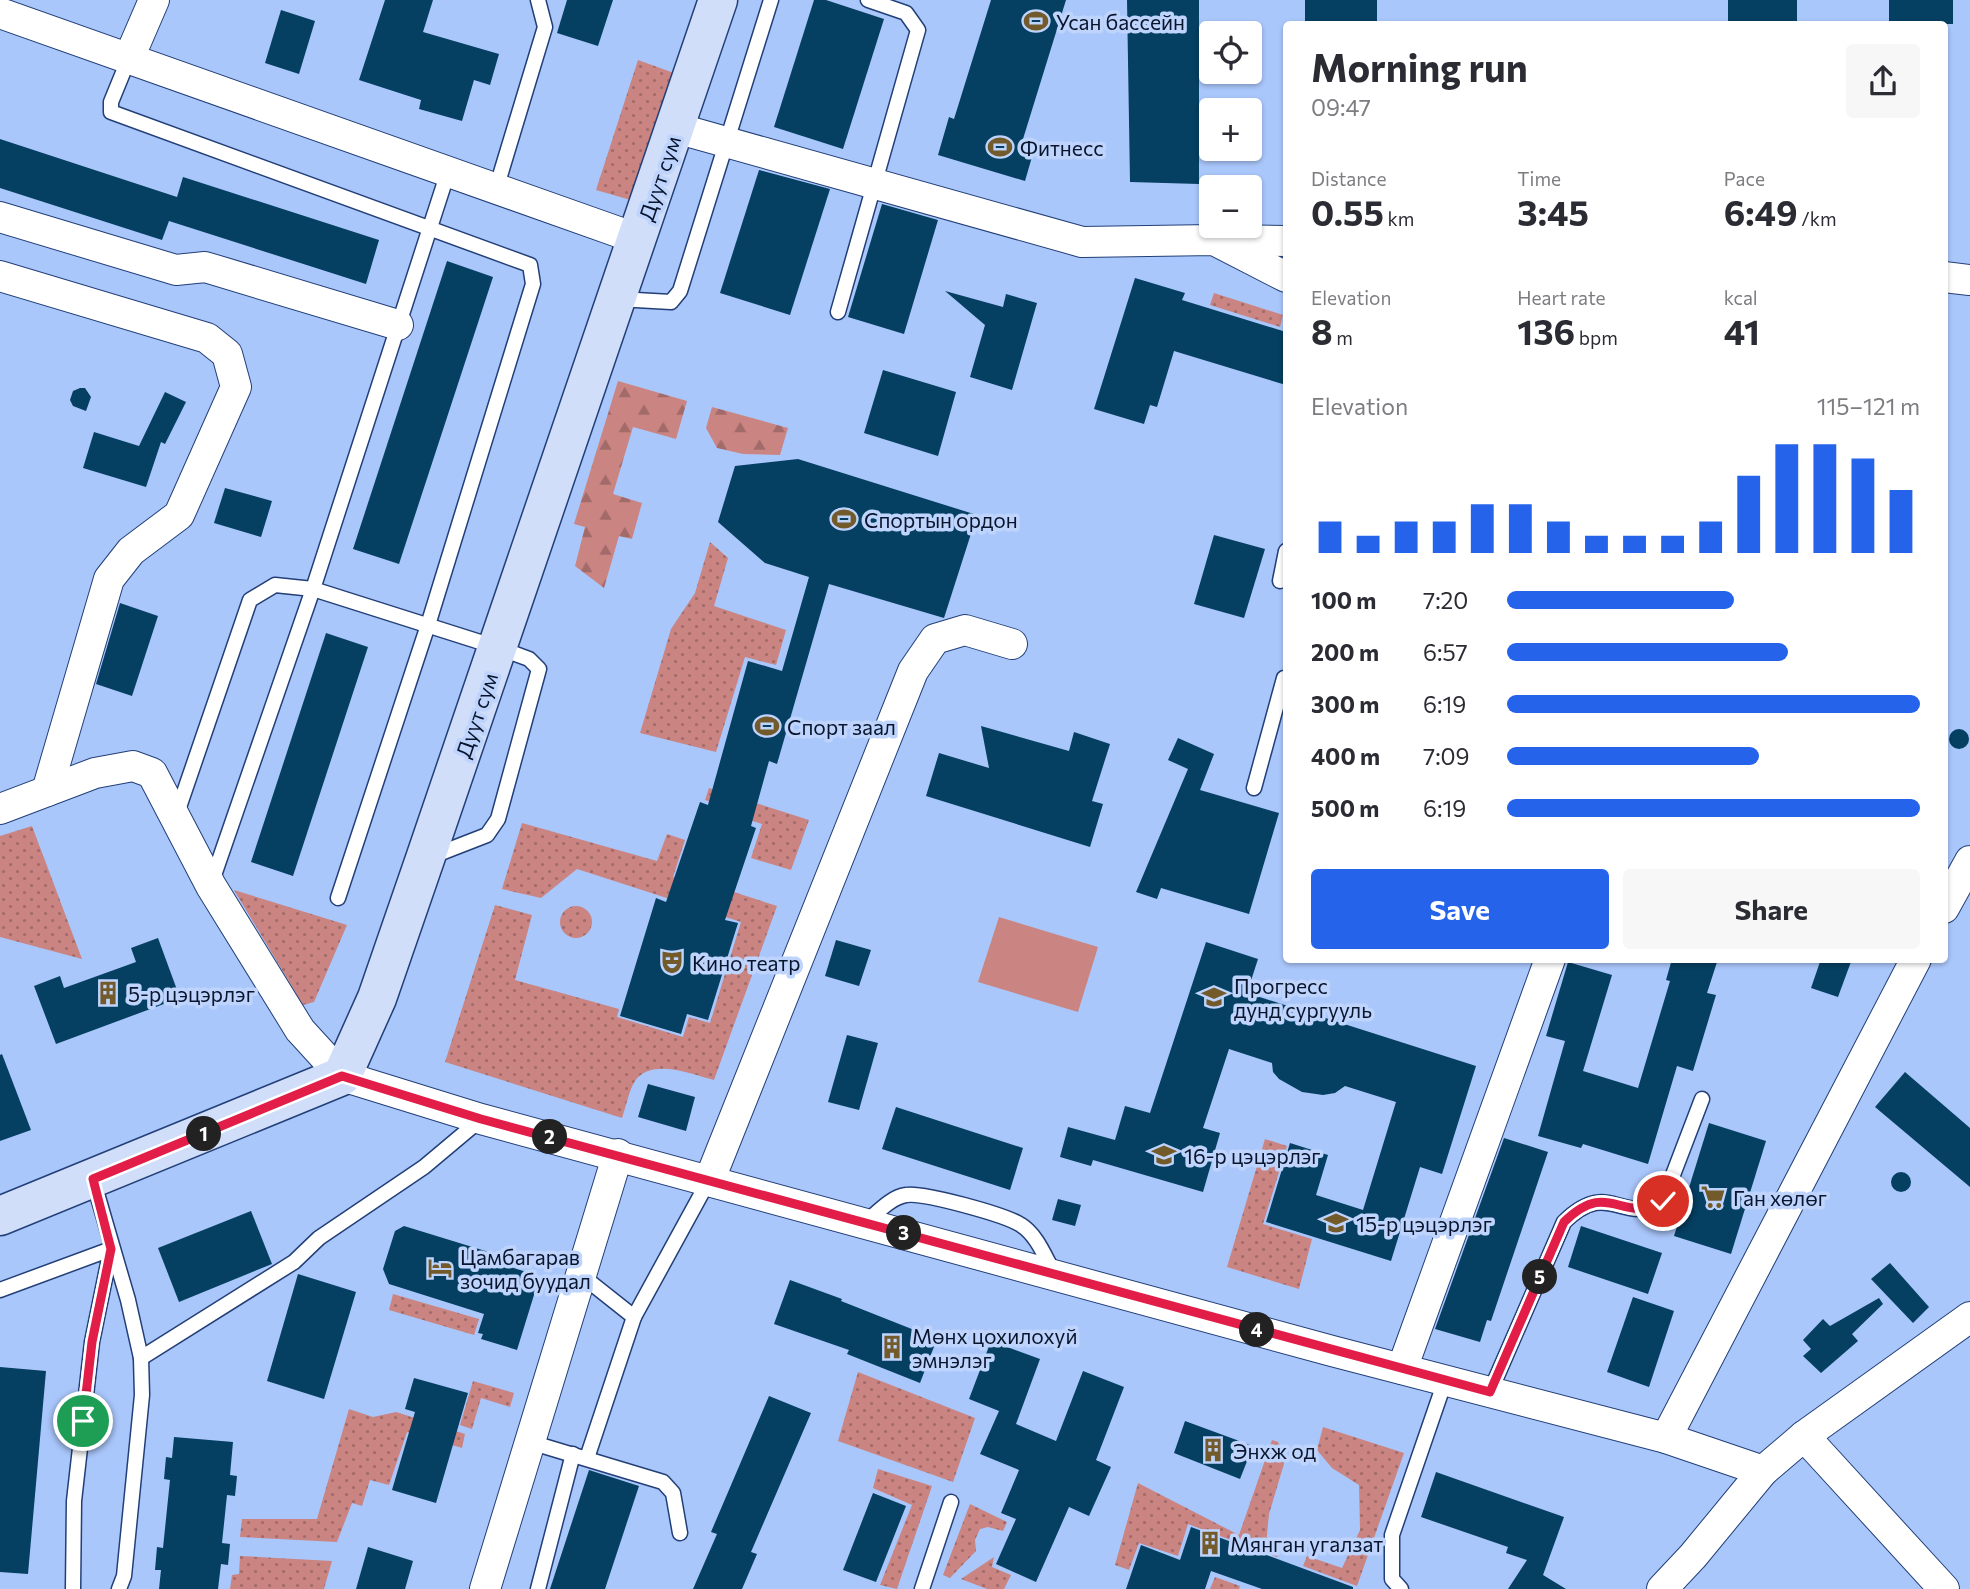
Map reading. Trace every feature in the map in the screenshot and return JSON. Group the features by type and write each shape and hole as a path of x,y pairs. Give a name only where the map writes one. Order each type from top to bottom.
{"main road":[{"name":"Дуут сум","path":"342,1076 377,998 499,648 718,0"},
{"path":"0,1216 342,1076"}],"street":[{"path":"129,58 154,0"},
{"path":"0,13 638,239"},
{"path":"676,128 1082,242 1283,241"},
{"path":"0,217 176,271 205,267 398,325"},
{"path":"1214,240 1283,275"},
{"path":"0,276 207,338 227,354 236,387 179,515 131,551 109,579 47,791"},
{"path":"1948,277 1970,280"},
{"path":"710,1179 913,671 935,639 965,630 1012,644"},
{"path":"0,809 95,773 133,766 152,773 211,886 300,1030 342,1076 481,1119 710,1179 1445,1381 1666,1438 1763,1471"},
{"path":"1948,901 1970,861"},
{"path":"1402,1369 1549,963"},
{"path":"1666,1438 1914,963"},
{"path":"485,1589 618,1154"},
{"path":"1662,1589 1763,1471 1804,1436 1970,1317"},
{"path":"1804,1436 1944,1589"}],"lane":[{"path":"496,189 545,27 538,0"},
{"path":"618,299 671,302 680,291 771,0"},
{"path":"838,312 918,30 906,13 868,0"},
{"path":"129,58 111,102 111,112 530,265 533,284 428,625 338,898"},
{"path":"211,886 313,589 448,172"},
{"path":"1280,581 1283,566"},
{"path":"176,817 250,600 275,585 313,589 499,648 529,659 540,669 498,820 487,835 425,859"},
{"path":"1254,788 1283,678"},
{"path":"1490,1392 1564,1222 1579,1207 1600,1200 1631,1209 1650,1209 1663,1201 1702,1099"},
{"path":"141,1358 294,1262 319,1238 424,1167 481,1119"},
{"path":"93,1179 111,1249 128,1300 141,1358 142,1395 124,1576 119,1589"},
{"path":"538,1589 580,1456 634,1317 710,1179"},
{"path":"866,1222 888,1203 906,1195 976,1208 1020,1224 1034,1238 1055,1274"},
{"path":"0,1290 111,1249"},
{"path":"73,1589 74,1501 90,1355 111,1249"},
{"path":"581,1275 634,1317"},
{"path":"1401,1589 1392,1579 1392,1535 1445,1381"},
{"path":"530,1442 663,1482 673,1493 680,1533"},
{"path":"925,1588 951,1502"}],"green space":[{"path":"638,60 674,73 634,201 596,190"},
{"path":"1214,293 1283,315 1280,327 1210,305"},
{"path":"618,381 687,401 676,439 633,427 613,494 642,503 632,539 619,536 604,588 575,566 585,527 574,524"},
{"path":"712,407 788,428 780,455 743,454 717,448 706,428"},
{"path":"710,542 728,558 714,606 786,630 776,665 745,657 716,752 640,733 671,629 695,593"},
{"path":"709,788 809,820 791,870 751,858 762,824 731,814 732,809 705,800"},
{"path":"522,823 657,861 667,834 685,840 673,877 704,888 706,883 777,906 714,1080 662,1069 642,1074 629,1094 622,1118 445,1062 495,905 532,915 515,980 619,1009 617,1017 683,1037 689,1017 710,1023 741,922 577,869 541,898 502,889"},
{"path":"32,826 82,959 0,937 0,836"},
{"path":"234,890 347,925 314,1002 303,1005"},
{"path":"576,906 587,911 592,922 587,933 576,938 565,933 560,922 565,911"},
{"path":"999,917 1098,947 1078,1012 978,982"},
{"path":"1265,1139 1287,1146 1263,1224 1312,1239 1299,1289 1227,1267"},
{"path":"393,1294 479,1319 474,1335 389,1310"},
{"path":"858,1372 975,1418 953,1482 838,1441"},
{"path":"473,1381 514,1393 510,1407 481,1398 472,1429 460,1425"},
{"path":"349,1409 373,1417 396,1412 465,1434 462,1448 407,1432 389,1485 370,1480 362,1506 352,1503 337,1542 240,1537 242,1519 317,1519"},
{"path":"1323,1427 1404,1453 1357,1586 1303,1566 1307,1556 1342,1568 1360,1530 1359,1485 1332,1468 1317,1450"},
{"path":"1272,1440 1278,1442 1286,1457 1269,1514 1266,1545 1279,1550 1277,1557 1188,1524 1178,1556 1139,1543 1129,1570 1115,1565 1138,1483 1239,1535"},
{"path":"878,1469 932,1486 897,1589 880,1585 912,1505 873,1488"},
{"path":"970,1504 1007,1522 1003,1531 988,1527 980,1529 975,1540 976,1551 950,1578 943,1575"},
{"path":"240,1556 332,1561 324,1589 230,1589 232,1575 239,1574"},
{"path":"994,1557 992,1567 1011,1575 1004,1589 987,1589 961,1579"},
{"path":"1215,1577 1240,1586 1239,1589 1210,1589"}],"building":[{"path":"385,0 433,0 423,32 499,54 490,85 474,80 462,121 419,109 421,100 359,80"},
{"path":"567,0 613,0 598,46 557,33"},
{"path":"814,0 826,0 884,19 843,149 774,127"},
{"path":"991,0 1066,0 1023,139 1036,143 1025,181 938,155 949,117 954,119"},
{"path":"1127,0 1199,0 1199,184 1130,182"},
{"path":"1305,0 1377,0 1377,21 1305,21"},
{"path":"1728,0 1797,0 1797,21 1728,21"},
{"path":"1889,0 1953,0 1953,24 1948,24 1948,21 1889,21"},
{"path":"281,10 315,21 299,74 265,63"},
{"path":"0,139 177,197 183,177 379,240 366,284 169,221 162,240 0,188"},
{"path":"759,170 830,189 790,315 720,293"},
{"path":"882,204 938,220 904,334 848,317"},
{"path":"447,261 493,277 399,564 353,549"},
{"path":"1135,278 1185,293 1182,300 1283,331 1283,384 1174,351 1157,407 1150,405 1144,424 1094,409"},
{"path":"945,291 1003,307 1006,294 1037,303 1012,390 970,377 985,325"},
{"path":"883,370 956,392 938,456 864,433"},
{"path":"85,388 91,397 86,411 73,406 70,400 73,391"},
{"path":"165,392 186,402 165,444 161,442 146,487 83,468 94,432 139,446"},
{"path":"798,459 977,515 944,618 829,584 777,764 769,761 751,826 756,828 725,920 738,923 708,1020 687,1014 681,1034 620,1016 656,898 666,902 700,802 708,805 748,661 782,671 809,577 765,563 718,522 735,466"},
{"path":"225,488 272,501 261,537 214,523"},
{"path":"1214,535 1265,549 1244,618 1194,604"},
{"path":"120,603 158,616 132,696 96,684"},
{"path":"326,633 368,647 293,876 251,862"},
{"path":"981,726 1069,751 1074,732 1110,744 1092,801 1103,804 1090,847 926,796 939,753 989,768"},
{"path":"1959,729 1966,732 1969,739 1966,746 1959,749 1952,746 1949,739 1952,732"},
{"path":"1178,738 1214,754 1200,790 1279,813 1249,914 1161,888 1157,899 1136,892 1188,769 1168,760"},
{"name":"5-р цэцэрлэг","path":"158,938 180,998 56,1044 34,986 60,976 64,988 136,962 131,948"},
{"path":"836,940 871,950 859,986 825,976"},
{"path":"1206,942 1258,959 1247,993 1476,1066 1442,1174 1420,1167 1391,1261 1266,1222 1290,1143 1328,1155 1316,1195 1363,1210 1396,1102 1345,1086 1335,1093 1323,1095 1302,1092 1279,1079 1273,1072 1272,1063 1229,1049 1203,1128 1220,1133 1203,1192 1093,1160 1091,1166 1060,1157 1068,1127 1115,1140 1125,1106 1150,1113"},
{"path":"1568,963 1612,975 1583,1071 1638,1088 1670,981 1666,980 1671,963 1717,963 1707,993 1716,995 1693,1071 1677,1066 1648,1164 1583,1144 1581,1148 1538,1136 1565,1041 1546,1036"},
{"path":"1820,963 1851,963 1838,997 1811,988"},
{"path":"847,1035 878,1043 859,1110 828,1102"},
{"path":"2,1054 31,1130 0,1141 0,1055"},
{"path":"1905,1072 1970,1128 1970,1187 1875,1107"},
{"path":"648,1084 695,1097 686,1131 638,1117"},
{"path":"896,1107 1023,1148 1010,1190 882,1149"},
{"path":"1709,1123 1766,1141 1731,1254 1674,1236"},
{"path":"1504,1138 1548,1152 1491,1321 1487,1320 1480,1342 1435,1329"},
{"path":"1901,1172 1908,1175 1911,1182 1908,1189 1901,1192 1894,1189 1891,1182 1894,1175"},
{"path":"1058,1199 1081,1205 1075,1226 1052,1220"},
{"path":"251,1211 272,1264 179,1302 158,1248"},
{"name":"Цамбагарав зочид буудал","path":"404,1226 492,1253 497,1263 533,1274 538,1282 517,1350 481,1339 483,1334 478,1333 484,1314 389,1284 383,1269 395,1231"},
{"path":"1581,1226 1662,1253 1648,1294 1568,1267"},
{"path":"1890,1263 1929,1307 1913,1323 1871,1279"},
{"path":"298,1274 356,1292 324,1399 267,1381"},
{"path":"790,1280 937,1339 920,1383 847,1354 849,1350 774,1324"},
{"path":"1633,1297 1674,1311 1649,1387 1607,1372"},
{"path":"1879,1298 1883,1304 1852,1334 1858,1341 1821,1373 1803,1356 1811,1349 1803,1340 1823,1319 1830,1326"},
{"path":"991,1341 1040,1359 1016,1424 1056,1441 1083,1371 1124,1387 1096,1460 1111,1467 1089,1516 1069,1507 1036,1582 996,1564 1016,1519 1001,1513 1019,1470 980,1454 999,1411 969,1399"},
{"path":"0,1367 46,1371 28,1574 0,1572"},
{"path":"414,1378 468,1393 436,1503 392,1490 415,1412 405,1409"},
{"path":"769,1396 811,1413 751,1552 757,1554 742,1589 693,1589 717,1534 711,1532"},
{"name":"Энхж од","path":"1185,1421 1253,1446 1240,1479 1174,1453"},
{"path":"174,1437 233,1442 230,1475 237,1476 235,1496 227,1495 222,1543 230,1544 228,1565 221,1564 218,1589 159,1589 161,1570 155,1570 157,1547 163,1548 170,1480 164,1479 166,1457 172,1458"},
{"path":"589,1470 639,1486 605,1589 550,1589"},
{"path":"1436,1472 1564,1517 1543,1575 1566,1589 1508,1589 1527,1560 1506,1553 1508,1547 1421,1517"},
{"path":"873,1493 906,1506 876,1582 843,1570"},
{"name":"Мянган угалзат","path":"1191,1527 1353,1589 1262,1589 1211,1571 1205,1589 1126,1589 1141,1545 1180,1560"},
{"path":"368,1547 413,1561 405,1589 356,1589"}],"place":[{"name":"Усан бассейн","path":"1036,21"},
{"name":"Фитнесс","path":"1000,147"},
{"name":"Спортын ордон","path":"844,519"},
{"name":"Спорт заал","path":"767,726"},
{"name":"Кино театр","path":"672,962"},
{"name":"5-р цэцэрлэг","path":"108,993"},
{"name":"Прогресс дунд сургууль","path":"1214,997"},
{"name":"16-р цэцэрлэг","path":"1164,1155"},
{"name":"Ган хөлөг","path":"1713,1197"},
{"name":"15-р цэцэрлэг","path":"1336,1223"},
{"name":"Цамбагарав зочид буудал","path":"440,1268"},
{"name":"Мөнх цохилохуй эмнэлэг","path":"892,1347"},
{"name":"Энхж од","path":"1213,1450"},
{"name":"Мянган угалзат","path":"1210,1543"}],"route":[{"path":"83,1421 92,1342 111,1249 93,1179 342,1076 481,1119 1490,1392 1564,1222 1579,1207 1600,1200 1631,1209 1650,1209 1663,1201"}]}
